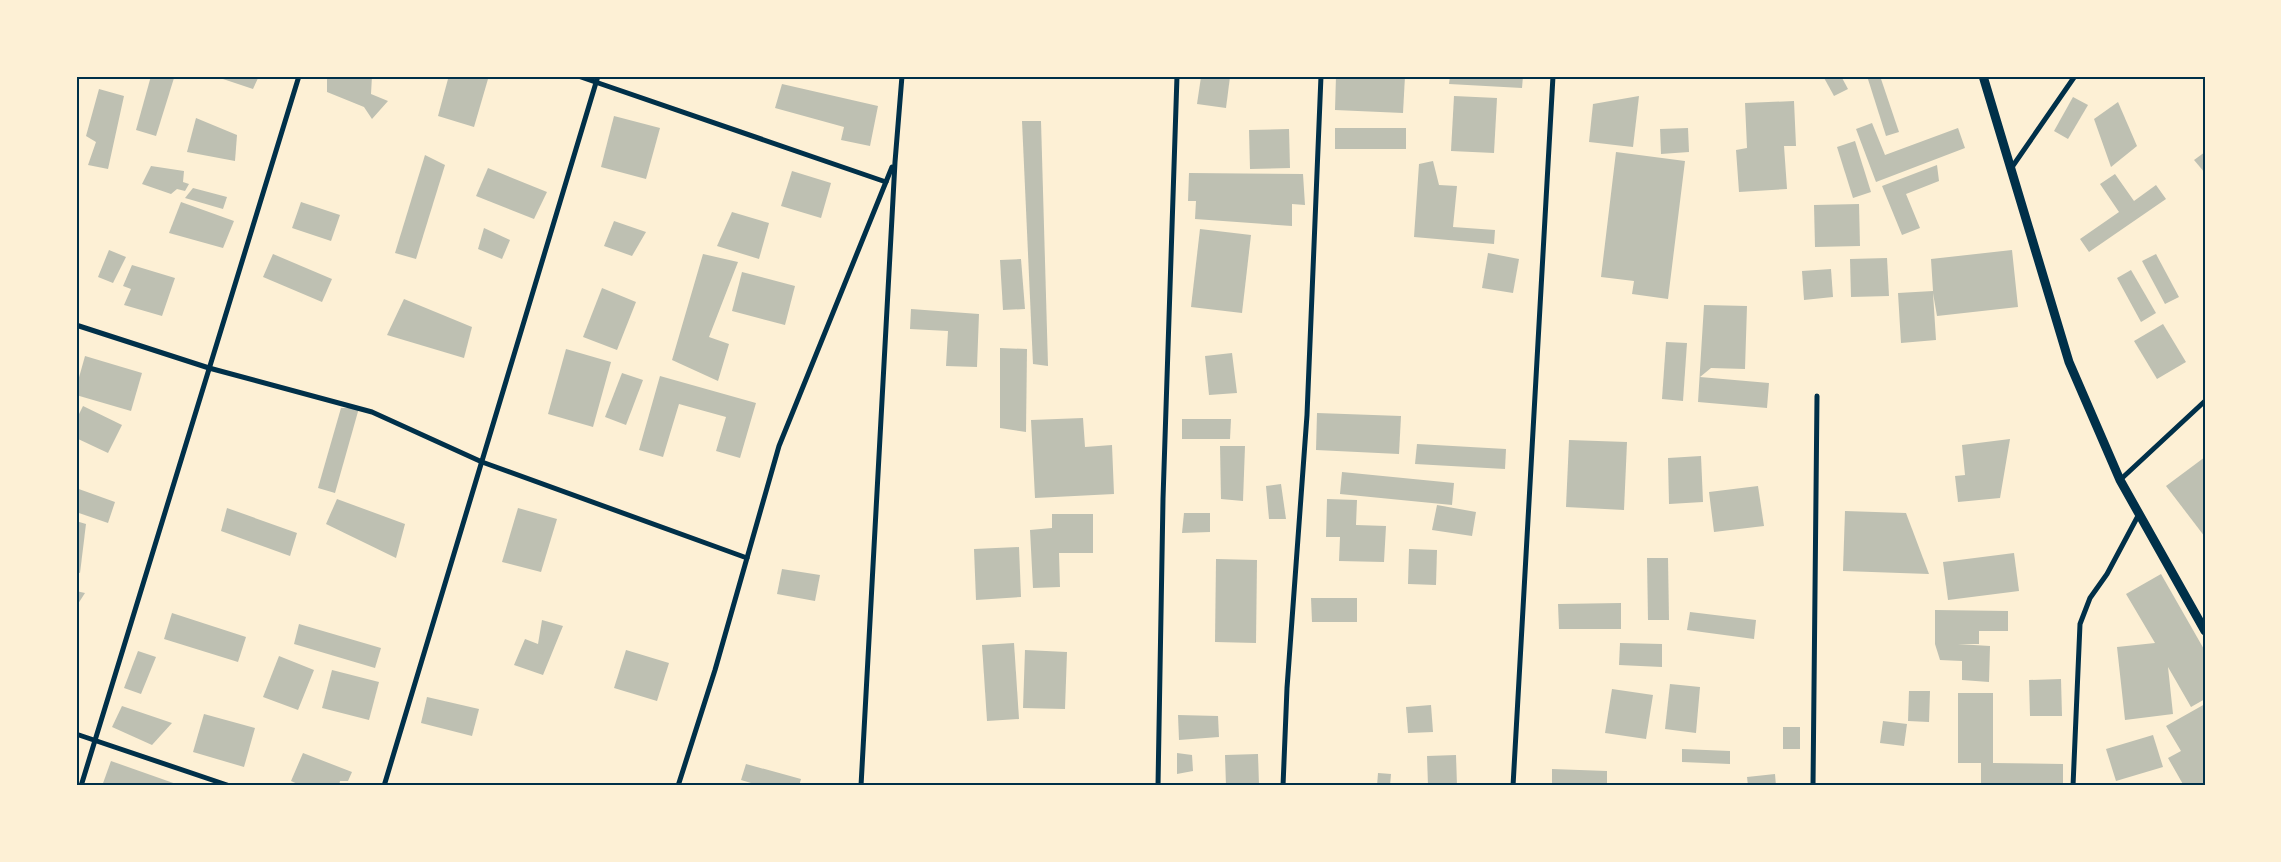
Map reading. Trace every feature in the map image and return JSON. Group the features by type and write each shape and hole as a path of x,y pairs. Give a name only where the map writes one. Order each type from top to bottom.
{"street":[{"path":"81,786 299,76"},
{"path":"578,76 886,182"},
{"path":"384,786 598,76"},
{"path":"861,786 894,162 902,76"},
{"path":"1158,786 1163,499 1177,76"},
{"path":"1283,786 1287,688 1305,455 1321,76"},
{"path":"1513,786 1553,76"},
{"path":"1983,76 2010,171 2069,362 2120,480 2205,631"},
{"path":"2010,171 2074,76"},
{"path":"678,786 780,446 894,162"},
{"path":"76,325 209,368 372,412 482,462 747,558"},
{"path":"1813,786 1817,396"},
{"path":"2120,480 2205,401"},
{"path":"2073,786 2080,624 2090,598 2106,574 2139,514"},
{"path":"76,734 230,786"}],"building":[{"path":"151,76 174,78 156,136 136,130"},
{"path":"214,76 259,76 253,89"},
{"path":"327,76 372,76 371,94 388,101 372,119 364,107 327,92"},
{"path":"1336,76 1405,76 1403,113 1335,110"},
{"path":"1450,76 1523,76 1522,88 1449,84"},
{"path":"1823,76 1841,76 1848,89 1834,96"},
{"path":"1867,76 1880,76 1899,132 1886,136"},
{"path":"1201,77 1230,77 1226,108 1197,104"},
{"path":"448,79 488,79 474,127 438,116"},
{"path":"782,84 878,106 870,146 841,140 844,127 775,108"},
{"path":"99,89 124,96 108,169 88,165 96,142 86,136"},
{"path":"1454,96 1497,98 1494,153 1451,151"},
{"path":"1639,96 1633,147 1589,142 1593,104"},
{"path":"2073,97 2088,105 2068,139 2054,131"},
{"path":"1794,101 1796,146 1784,146 1787,189 1739,192 1736,150 1747,148 1745,103"},
{"path":"2118,102 2137,146 2111,167 2094,119"},
{"path":"614,116 660,128 646,179 601,167"},
{"path":"196,118 237,135 235,161 187,152"},
{"path":"1022,121 1041,121 1048,366 1033,364"},
{"path":"1872,123 1885,155 1958,128 1965,148 1876,182 1856,129"},
{"path":"1335,128 1406,128 1406,149 1335,149"},
{"path":"1688,128 1689,152 1661,154 1660,129"},
{"path":"1289,129 1290,168 1250,169 1249,130"},
{"path":"1855,141 1871,192 1853,198 1837,147"},
{"path":"1616,152 1685,161 1668,299 1632,294 1634,281 1601,277"},
{"path":"2205,152 2205,173 2194,160"},
{"path":"425,155 445,165 416,259 395,253"},
{"path":"1433,161 1439,185 1457,186 1453,227 1495,230 1494,244 1414,237 1419,164"},
{"path":"1937,165 1939,181 1906,194 1920,228 1902,235 1882,186"},
{"path":"151,166 184,171 183,182 189,184 185,191 177,189 171,194 142,184"},
{"path":"488,168 547,192 534,219 476,196"},
{"path":"792,171 831,183 821,218 781,206"},
{"path":"1189,173 1303,174 1305,205 1292,204 1292,226 1195,219 1196,201 1188,201"},
{"path":"2115,174 2134,201 2156,185 2166,199 2089,252 2080,239 2119,212 2100,184"},
{"path":"193,188 227,197 223,209 185,198"},
{"path":"181,202 234,221 223,248 169,233"},
{"path":"301,202 340,215 331,241 292,228"},
{"path":"1859,204 1860,246 1815,247 1814,205"},
{"path":"732,212 769,223 759,259 717,246"},
{"path":"614,221 646,232 632,256 604,246"},
{"path":"484,228 510,240 502,259 478,249"},
{"path":"1200,229 1251,235 1242,313 1191,307"},
{"path":"109,250 126,257 113,283 98,277"},
{"path":"2012,250 2018,307 1937,316 1933,293 1936,340 1901,343 1898,293 1933,291 1931,259"},
{"path":"1488,253 1519,259 1513,293 1482,288"},
{"path":"273,254 332,279 322,302 263,277"},
{"path":"703,254 738,262 709,337 729,344 718,381 672,360"},
{"path":"2156,254 2179,297 2165,304 2142,261"},
{"path":"1887,258 1889,296 1851,297 1850,259"},
{"path":"1021,259 1025,309 1003,310 1000,260"},
{"path":"132,265 175,278 162,316 124,305 131,289 123,286"},
{"path":"1831,269 1833,297 1804,300 1802,271"},
{"path":"2131,270 2156,313 2141,322 2117,278"},
{"path":"742,272 795,286 785,325 732,311"},
{"path":"602,288 636,302 617,350 583,337"},
{"path":"404,299 472,327 464,358 387,335"},
{"path":"1704,305 1747,306 1745,369 1711,368 1700,377 1769,383 1767,408 1698,402"},
{"path":"911,309 979,314 977,367 946,366 948,331 910,329"},
{"path":"2163,324 2186,362 2157,379 2134,341"},
{"path":"1666,342 1687,343 1683,401 1662,399"},
{"path":"1000,348 1027,349 1026,432 1000,428"},
{"path":"566,349 611,362 593,427 548,414"},
{"path":"1232,353 1237,393 1209,395 1205,356"},
{"path":"85,356 142,373 131,411 76,395 76,388"},
{"path":"622,373 643,380 626,425 605,417"},
{"path":"660,376 756,403 740,458 716,451 726,417 679,404 663,457 639,450"},
{"path":"83,406 122,425 108,453 76,438 76,420"},
{"path":"341,408 359,408 335,493 318,488"},
{"path":"1317,413 1401,416 1399,454 1316,450"},
{"path":"1083,418 1085,447 1112,445 1114,494 1035,498 1031,420"},
{"path":"1182,419 1231,419 1230,439 1182,439"},
{"path":"2010,439 2000,498 1958,502 1955,476 1965,475 1962,445"},
{"path":"1569,440 1627,442 1624,510 1566,507"},
{"path":"1417,444 1506,449 1505,469 1415,464"},
{"path":"1220,446 1245,446 1243,501 1221,499"},
{"path":"1701,456 1703,502 1669,504 1668,458"},
{"path":"2205,457 2205,537 2166,486"},
{"path":"1342,472 1454,483 1452,505 1340,494"},
{"path":"1281,484 1286,519 1269,519 1266,486"},
{"path":"1758,486 1764,526 1714,532 1709,492"},
{"path":"76,488 115,502 108,523 76,512"},
{"path":"337,499 405,524 396,558 326,524"},
{"path":"1327,499 1357,500 1356,525 1386,526 1384,562 1339,561 1340,537 1326,537"},
{"path":"1437,505 1476,512 1472,536 1432,530"},
{"path":"227,508 297,533 290,556 221,531"},
{"path":"518,508 557,519 541,572 502,562"},
{"path":"1845,511 1906,513 1929,574 1843,571"},
{"path":"1184,513 1210,513 1210,532 1182,533"},
{"path":"1052,514 1093,514 1093,553 1059,553 1060,587 1033,588 1030,530 1052,528"},
{"path":"76,521 86,524 80,573 76,572"},
{"path":"1019,547 1021,597 976,600 974,549"},
{"path":"1409,549 1437,550 1436,585 1408,584"},
{"path":"2014,553 2019,591 1948,600 1943,562"},
{"path":"1647,558 1668,558 1669,620 1648,620"},
{"path":"1216,559 1257,560 1256,643 1215,642"},
{"path":"782,569 820,575 815,601 777,594"},
{"path":"2161,574 2205,651 2205,699 2191,707 2168,667 2173,714 2125,720 2117,647 2155,643 2126,594"},
{"path":"76,591 85,593 76,607"},
{"path":"1311,598 1357,598 1357,622 1312,622"},
{"path":"1621,603 1621,629 1559,629 1558,604"},
{"path":"1935,610 2008,611 2008,631 1979,631 1979,644 1958,644 1990,646 1989,682 1962,680 1962,661 1940,660 1935,644"},
{"path":"1690,612 1756,620 1754,639 1687,630"},
{"path":"172,613 246,637 238,662 164,639"},
{"path":"542,620 563,626 543,675 514,665 525,639 538,644"},
{"path":"299,624 381,648 375,668 294,644"},
{"path":"1014,643 1019,719 987,721 982,645"},
{"path":"1620,643 1662,644 1662,667 1619,665"},
{"path":"626,650 669,663 657,701 614,688"},
{"path":"1025,650 1067,652 1065,709 1023,708"},
{"path":"138,651 156,657 141,694 124,688"},
{"path":"279,656 314,670 298,710 263,697"},
{"path":"332,670 379,682 369,720 322,708"},
{"path":"2061,679 2062,716 2030,716 2029,680"},
{"path":"1670,684 1700,687 1696,733 1665,729"},
{"path":"1612,689 1653,695 1646,739 1605,733"},
{"path":"1909,691 1930,691 1929,722 1908,721"},
{"path":"1958,693 1993,693 1993,763 2063,764 2063,786 1981,786 1981,763 1958,763"},
{"path":"427,697 479,709 472,736 421,723"},
{"path":"2205,704 2205,786 2184,786 2168,758 2181,751 2166,726"},
{"path":"1431,705 1433,732 1408,733 1406,707"},
{"path":"122,706 172,723 152,745 112,727"},
{"path":"204,714 255,728 244,767 193,752"},
{"path":"1178,715 1218,716 1219,737 1179,740"},
{"path":"1883,721 1907,724 1904,746 1880,743"},
{"path":"1783,727 1800,727 1800,749 1783,749"},
{"path":"2153,735 2163,767 2116,781 2106,749"},
{"path":"1682,749 1730,751 1730,764 1682,762"},
{"path":"303,753 352,772 348,781 340,781 339,786 302,786 291,781"},
{"path":"1177,753 1192,755 1193,771 1177,774"},
{"path":"1258,754 1259,786 1226,786 1225,755"},
{"path":"1456,755 1457,786 1428,786 1427,756"},
{"path":"111,761 179,785 179,786 102,786"},
{"path":"746,764 801,779 799,786 761,786 741,780"},
{"path":"1552,769 1607,771 1607,786 1552,786"},
{"path":"1378,773 1391,774 1390,786 1377,786"},
{"path":"1775,774 1776,786 1748,786 1747,777"}]}
